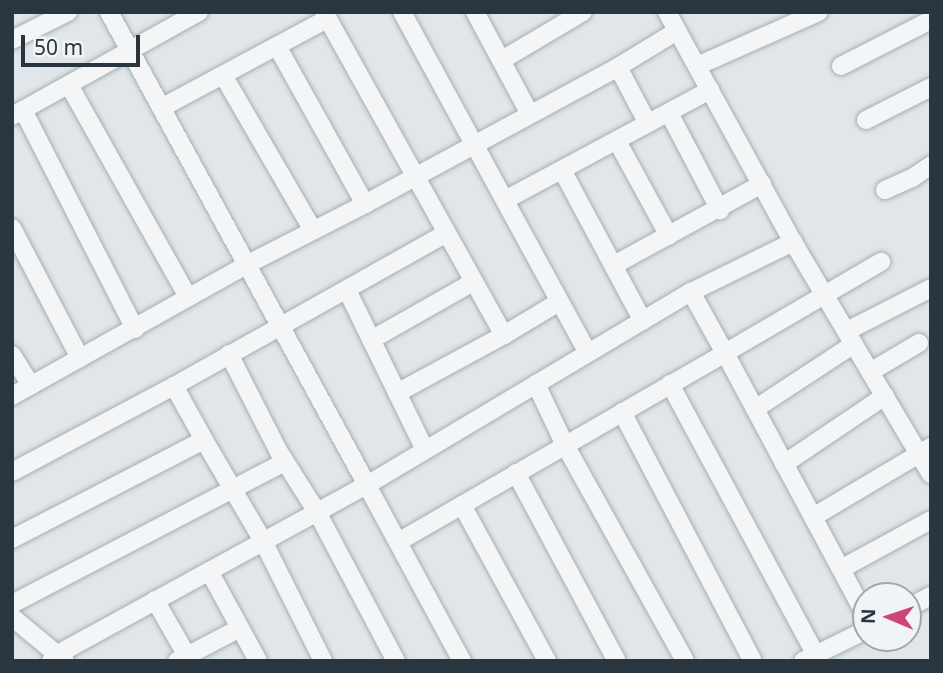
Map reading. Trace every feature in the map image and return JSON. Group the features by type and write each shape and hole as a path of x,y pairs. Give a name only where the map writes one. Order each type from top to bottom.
{"street":[{"path":"12,40 68,12"},
{"path":"108,12 462,661"},
{"path":"402,12 588,353"},
{"path":"475,12 530,114"},
{"path":"502,60 583,12"},
{"path":"667,12 793,242 885,396 925,451 931,474"},
{"path":"697,66 819,12"},
{"path":"135,329 17,113 130,52 193,14"},
{"path":"161,108 276,46 325,16 504,335"},
{"path":"841,66 926,22"},
{"path":"12,396 246,265 618,67 677,31"},
{"path":"276,46 365,204"},
{"path":"618,67 648,124"},
{"path":"223,75 313,230"},
{"path":"69,85 188,297"},
{"path":"866,120 931,87"},
{"path":"505,200 710,90"},
{"path":"668,113 720,210"},
{"path":"617,141 669,236"},
{"path":"885,190 912,178 931,165"},
{"path":"562,170 643,321"},
{"path":"614,265 720,210 762,184"},
{"path":"12,228 80,358"},
{"path":"12,472 174,386 280,324 446,234"},
{"path":"12,617 58,658 155,600 367,485 691,292 793,242"},
{"path":"398,542 881,262"},
{"path":"372,340 473,282"},
{"path":"755,409 850,337 931,288"},
{"path":"347,290 425,450"},
{"path":"691,292 852,590"},
{"path":"397,393 559,302"},
{"path":"870,372 919,343"},
{"path":"229,354 285,462 317,512 396,661"},
{"path":"12,355 31,386"},
{"path":"536,384 565,445 685,661"},
{"path":"670,384 810,658 852,637"},
{"path":"174,386 263,541 323,661"},
{"path":"784,464 885,396"},
{"path":"622,412 753,661"},
{"path":"12,539 204,440"},
{"path":"813,517 925,451"},
{"path":"12,604 285,462"},
{"path":"516,473 617,661"},
{"path":"462,505 547,661"},
{"path":"841,569 931,520"},
{"path":"209,570 258,661"},
{"path":"155,600 185,659 240,628"}]}
